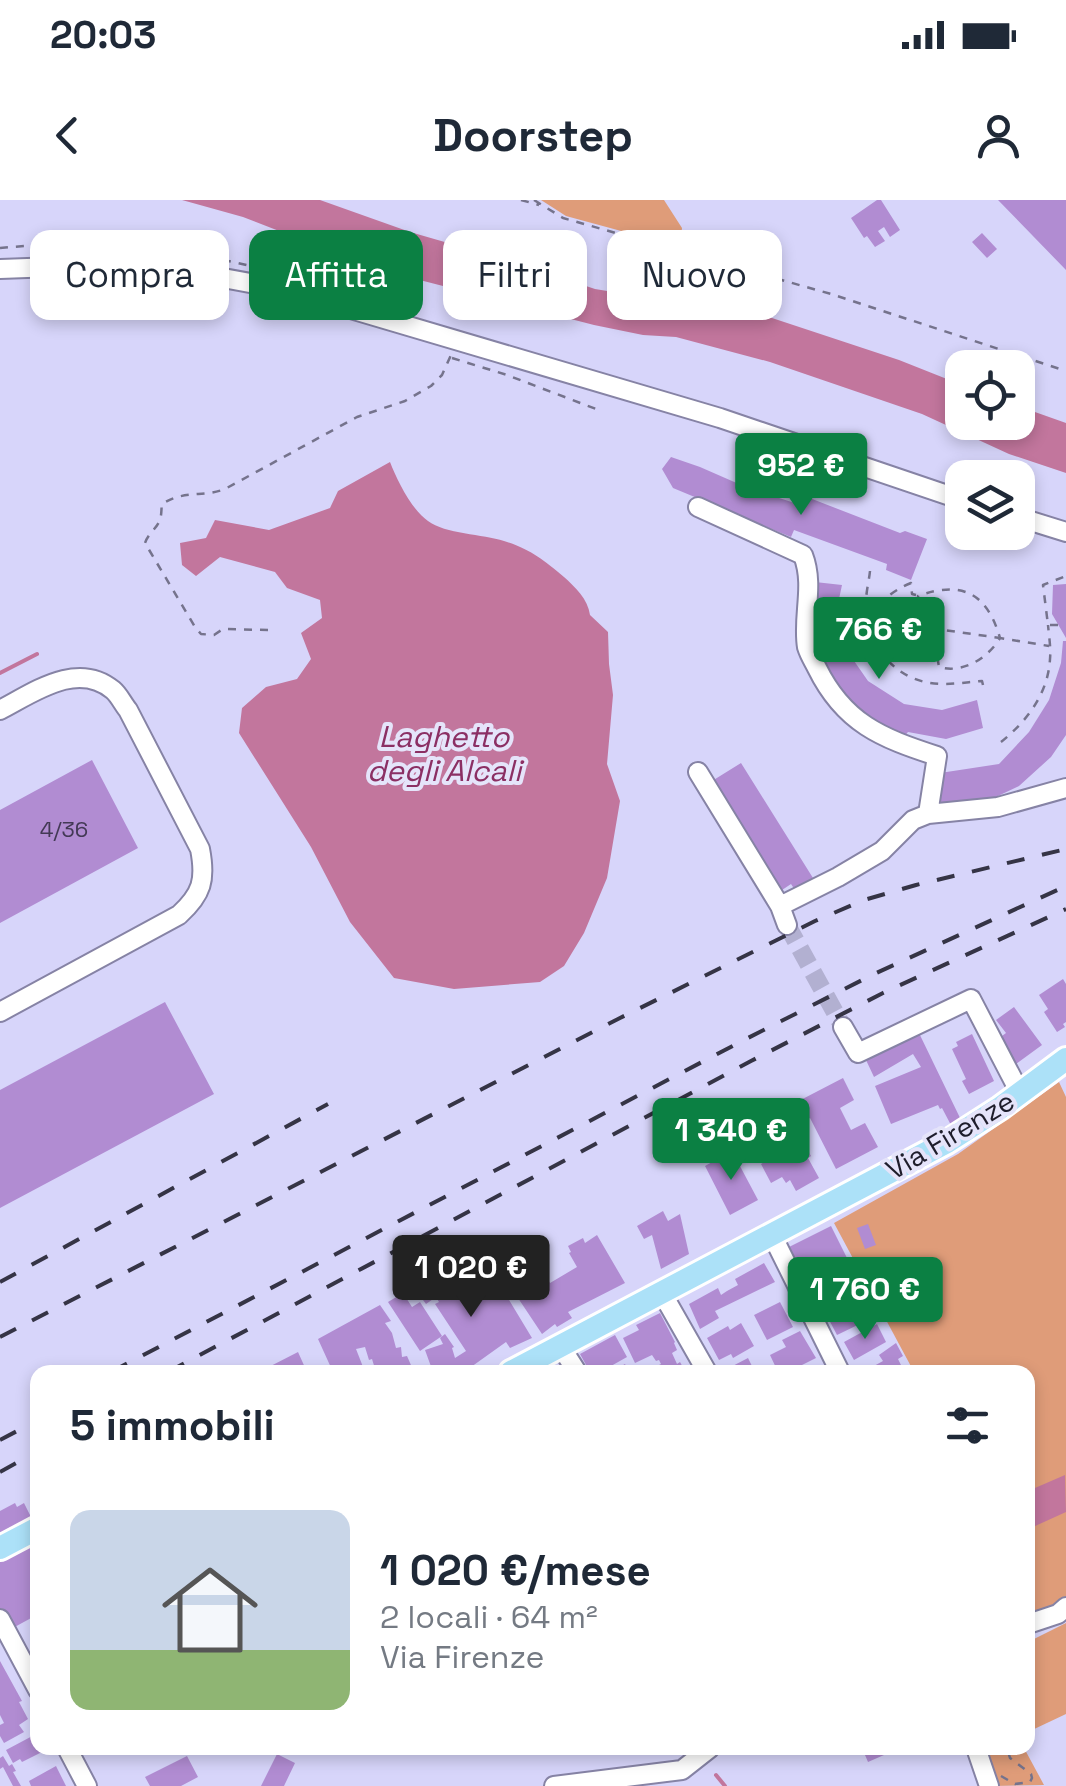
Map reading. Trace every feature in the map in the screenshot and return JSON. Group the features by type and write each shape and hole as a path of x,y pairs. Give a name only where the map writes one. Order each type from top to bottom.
{"main road":[{"name":"Via Firenze","path":"525,1365 947,1142 1064,1068"},
{"path":"0,1548 30,1532"}],"street":[{"path":"0,269 82,266 196,274 283,288 720,418 945,494"},
{"path":"698,507 803,555 809,570 808,648 821,676 851,716 890,741 937,756 928,814"},
{"path":"1035,523 1066,532"},
{"path":"0,710 54,681 80,678 113,690 128,710 200,849 203,866 201,886 192,903 179,915 0,1012"},
{"path":"698,772 780,906 787,925"},
{"path":"780,906 882,851 913,820 928,814 998,807 1066,788"},
{"path":"844,1026 858,1053 971,999 1020,1093"},
{"path":"772,1235 837,1365"},
{"path":"662,1293 703,1365"},
{"path":"561,1347 573,1365"},
{"path":"1035,1622 1066,1607"},
{"path":"0,1619 30,1675"},
{"path":"76,1755 87,1786"},
{"path":"554,1786 682,1770 701,1755"},
{"path":"980,1755 994,1780"}],"path":[{"path":"521,200 545,206"},
{"path":"534,200 563,218 831,294 1066,370"},
{"path":"268,630 223,629 201,634 195,627 145,543 161,517 162,504 175,496 212,494 225,489 357,417 405,401 431,386 442,375 450,357 596,408"},
{"path":"870,570 868,620 881,652 897,671 920,681 942,684 982,681 984,689"},
{"path":"1001,742 1024,724 1040,696 1050,660 1043,585 1066,576"},
{"path":"868,620 878,604 911,583 912,594 918,596 939,588 964,590 982,601 995,620 1000,638 990,654 972,664 948,669 940,667 936,650 930,644"},
{"path":"918,596 918,602 935,614 938,624 930,644"},
{"path":"898,625 900,637 910,647 930,644"},
{"path":"1048,625 1058,626"},
{"path":"936,629 1050,646"},
{"path":"994,1780 1030,1782 1031,1774 1009,1755"}],"shaded area":[{"path":"541,200 664,200 682,230 617,230 566,216"},
{"path":"1059,1082 1066,1097 1066,1596 1054,1606 1035,1613 1035,1365 910,1365 834,1223 958,1154"},
{"path":"1066,1623 1066,1714 1035,1729 1035,1638"},
{"path":"982,1755 1028,1755 1044,1785 993,1786"}],"water":[{"path":"182,200 320,200 404,230 276,230"},
{"path":"423,236 443,242 443,286 423,281"},
{"path":"587,286 607,291 607,320 778,320 945,378 945,425 770,362 676,337 575,320 587,320"},
{"path":"1035,412 1066,423 1066,473 979,440 1035,440"},
{"name":"Laghetto degli Alcali","path":"390,462 410,502 428,521 444,529 504,541 536,556 577,589 590,615 608,632 613,695 607,764 620,801 607,878 584,933 564,966 540,982 454,989 394,978 350,922 311,847 239,733 242,708 266,687 297,679 311,659 301,633 322,618 320,600 287,588 275,572 220,557 196,576 182,565 180,543 206,538 215,520 269,530 330,508 338,491"},
{"path":"1065,1475 1066,1512 1035,1526 1035,1488"}],"building":[{"path":"881,200 900,230 890,237 884,227 878,231 885,241 875,247 851,218"},
{"path":"998,200 1066,200 1066,270"},
{"path":"982,233 997,249 987,258 972,242"},
{"path":"671,457 804,506 807,497 900,533 905,531 927,539 911,580 886,570 887,564 794,530 791,537 673,488 662,469"},
{"path":"815,582 842,585 836,613 843,645 868,681 904,704 942,710 977,700 983,728 946,739 908,732 903,738 861,716 818,658 812,625"},
{"path":"1066,584 1066,638 1052,614 1053,585"},
{"path":"1063,641 1066,735 1051,757 1019,786 981,804 941,808 940,773 999,764 1029,732 1049,700 1061,663"},
{"path":"92,760 138,848 0,923 0,810"},
{"path":"741,763 813,878 795,890 791,884 782,890 712,781"},
{"path":"1063,979 1066,1022 1057,1032 1039,995"},
{"path":"165,1002 214,1094 0,1208 0,1090"},
{"path":"1014,1007 1042,1045 1016,1064 998,1039 1006,1033 996,1020"},
{"path":"918,1031 962,1122 952,1127 938,1105 891,1124 875,1086 921,1067 913,1054 874,1077 866,1060"},
{"path":"972,1034 994,1081 969,1094 952,1049 958,1046 956,1042"},
{"path":"843,1078 854,1100 840,1108 851,1130 865,1123 878,1147 836,1169 810,1118 801,1123 791,1105"},
{"path":"804,1139 811,1156 808,1158 819,1178 796,1191 790,1180 786,1183 782,1177 771,1183 761,1164"},
{"path":"732,1151 758,1200 730,1215 705,1166"},
{"path":"663,1211 668,1221 680,1214 689,1254 661,1269 652,1235 644,1239 637,1226"},
{"path":"868,1224 876,1245 865,1249 857,1228"},
{"path":"831,1226 848,1260 805,1278 789,1247"},
{"path":"597,1235 625,1283 568,1312 572,1318 542,1334 507,1277 535,1260 550,1283 577,1267 568,1246 583,1238 585,1243"},
{"path":"461,1263 483,1297 500,1285 532,1338 510,1348 506,1342 474,1365 430,1365 425,1350 443,1344 440,1338 445,1334 454,1347 455,1358 466,1351 435,1304 439,1302 436,1297 426,1304 414,1288"},
{"path":"764,1263 775,1282 715,1311 719,1318 700,1329 689,1304 718,1288 721,1295 738,1285 735,1279"},
{"path":"829,1270 832,1275 812,1285 810,1281"},
{"path":"847,1274 870,1319 837,1335 814,1291"},
{"path":"403,1293 412,1307 420,1302 442,1336 420,1351 388,1302"},
{"path":"780,1302 793,1327 767,1340 754,1315"},
{"path":"380,1305 391,1321 385,1323 396,1348 401,1347 402,1357 407,1356 411,1365 374,1365 365,1347 356,1349 362,1365 330,1365 318,1339"},
{"path":"660,1313 675,1342 677,1350 672,1353 677,1364 682,1365 659,1365 652,1355 635,1363 623,1338 639,1330 636,1325"},
{"path":"741,1323 754,1346 733,1358 731,1354 719,1360 707,1338"},
{"path":"877,1324 886,1342 854,1360 844,1342"},
{"path":"800,1331 816,1358 802,1365 775,1365 770,1355 786,1347 782,1340"},
{"path":"615,1335 627,1357 613,1365 586,1365 580,1354"},
{"path":"896,1343 903,1356 898,1359 901,1365 876,1365 883,1361 879,1355"},
{"path":"298,1352 304,1365 273,1365"},
{"path":"24,1503 30,1518 0,1533 0,1511"},
{"path":"30,1547 30,1619 11,1629 0,1609 0,1562"},
{"path":"0,1661 28,1719 19,1725 24,1732 4,1743 0,1736 0,1725 4,1723 0,1715"},
{"path":"30,1737 30,1755 36,1755 13,1763 6,1750"},
{"path":"276,1755 295,1763 284,1786 261,1786"},
{"path":"865,1755 884,1755 868,1762"},
{"path":"3,1756 9,1766 12,1764 21,1786 13,1786 3,1767 0,1769"},
{"path":"187,1756 198,1777 181,1786 150,1786 145,1777"},
{"path":"56,1766 66,1786 31,1786 29,1781"}],"waterway":[{"path":"0,673 37,654"},
{"path":"716,1775 725,1786"}],"tunnel":[{"path":"787,925 843,1027"}],"railway":[{"path":"0,1337 815,921 864,900 916,885 1066,849"},
{"path":"124,1365 742,1041 874,974 1066,886"},
{"path":"181,1365 751,1061 883,993 1066,909"},
{"path":"0,1282 328,1104"},
{"path":"0,1440 30,1424"},
{"path":"0,1472 30,1455"}]}
